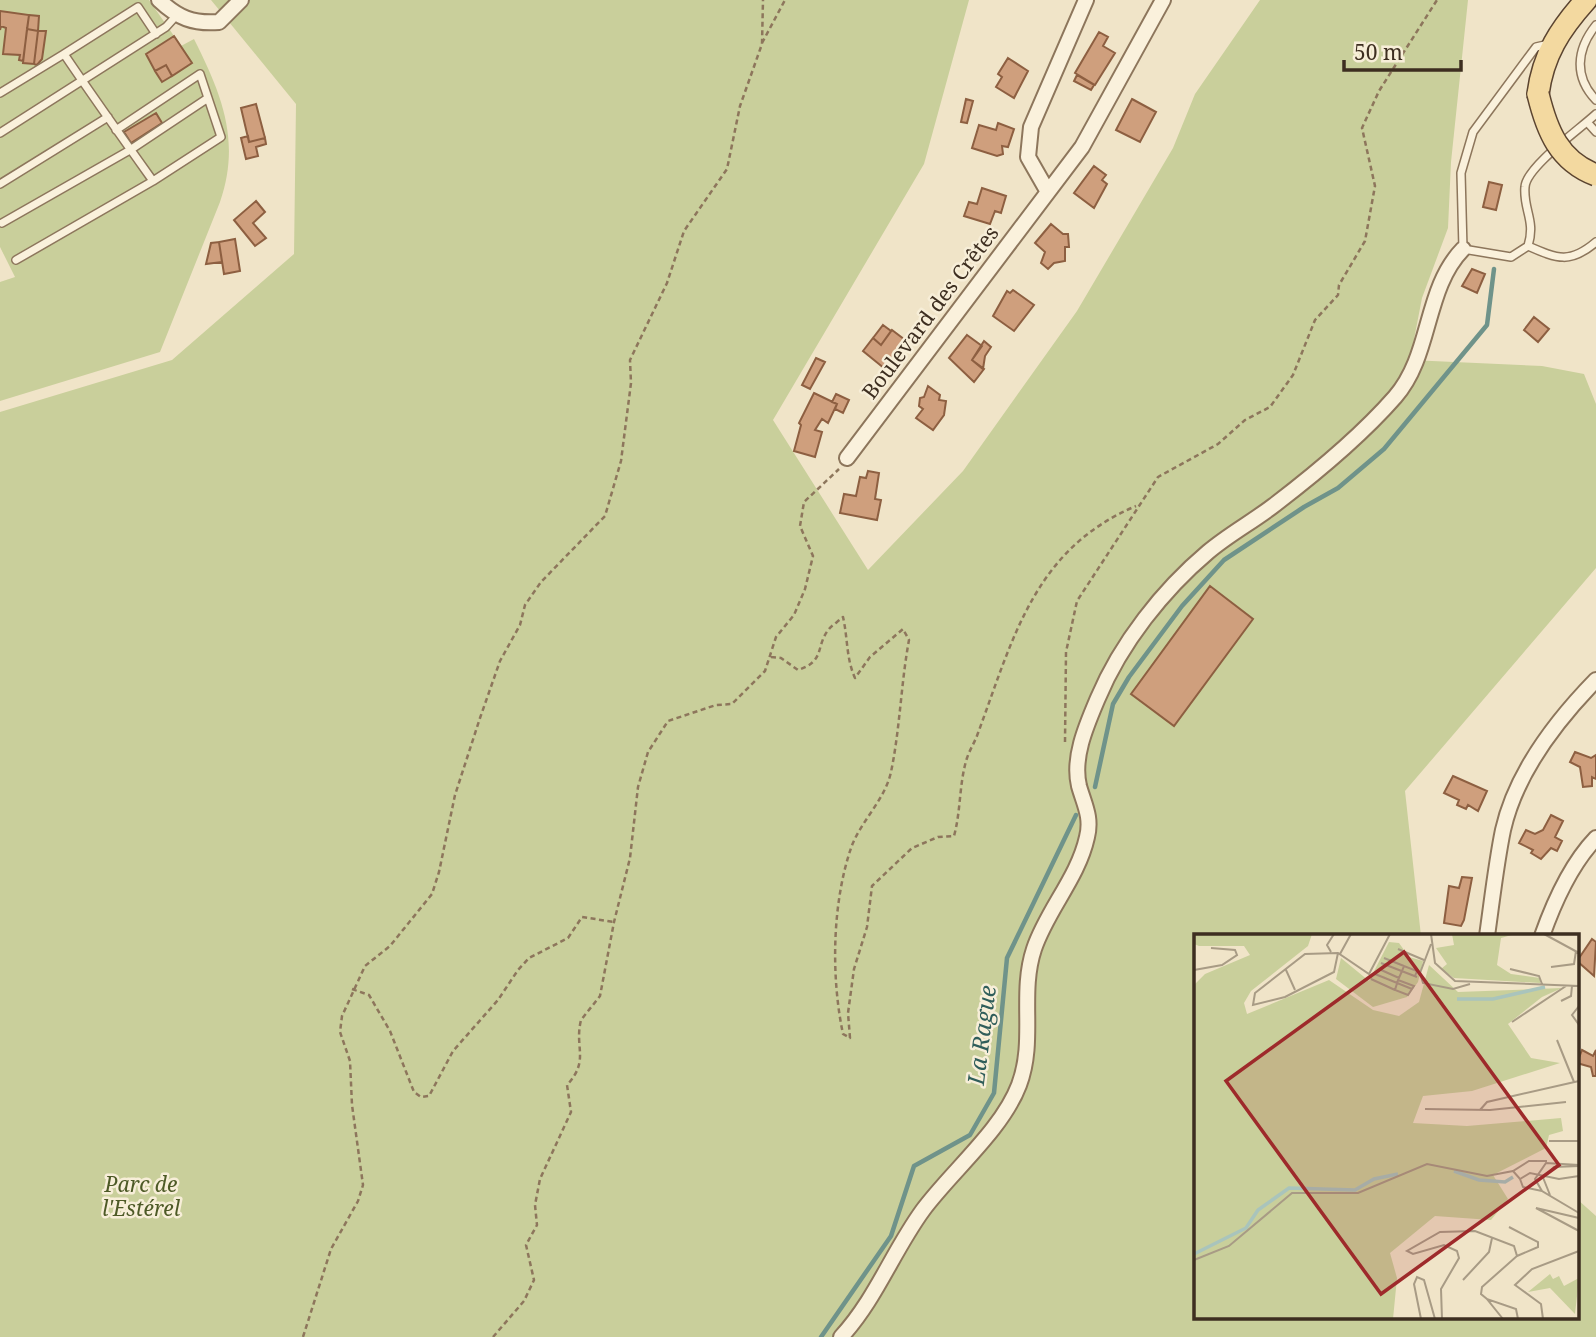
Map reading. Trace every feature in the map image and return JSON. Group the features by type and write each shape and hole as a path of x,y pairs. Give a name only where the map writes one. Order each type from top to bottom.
{"main road":[{"path":"1586,0 1553,42 1545,57 1538,94 1553,141 1567,158 1596,175"}],"street":[{"path":"159,0 176,16 201,23 219,22 242,0"},
{"path":"1048,192 1028,157 1031,127 1086,0"},
{"name":"Boulevard des Crêtes","path":"846,458 1082,147 1163,0"},
{"path":"841,1337 860,1317 922,1212 1002,1115 1018,1088 1028,1055 1027,980 1030,961 1038,937 1079,861 1088,834 1089,807 1079,785 1078,752 1099,695 1123,650 1157,603 1208,552 1294,489 1354,438 1398,394 1414,363 1432,306 1450,262 1463,249"},
{"path":"1487,934 1504,828 1519,784 1567,709 1596,680"},
{"path":"1543,934 1563,887 1583,851 1596,838"}],"lane":[{"path":"0,93 138,7 156,34"},
{"path":"0,133 156,34 176,16"},
{"path":"1596,25 1579,63 1583,86 1596,100"},
{"path":"1553,42 1536,47 1473,132 1461,173 1463,249 1511,257 1528,246 1533,230 1524,187 1531,172 1596,114"},
{"path":"64,54 153,181"},
{"path":"16,260 153,181 221,137 200,74 116,130"},
{"path":"2,223 130,150 208,98"},
{"path":"0,184 108,117"},
{"path":"1587,122 1596,132"},
{"path":"1528,246 1560,258 1580,255 1596,242"}],"path":[{"path":"762,0 762,44"},
{"path":"303,1337 331,1250 358,1201 363,1185 352,1105 350,1061 340,1032 352,989 365,966 390,946 432,894 442,861 455,795 500,661 520,625 525,605 541,582 605,516 621,461 631,383 630,360 667,283 684,231 727,169 740,106 762,44 785,0"},
{"path":"1078,752 1065,744 1066,652 1077,601 1136,506 1158,477 1218,444 1245,420 1270,407 1293,375 1315,320 1338,295 1339,285 1366,241 1375,186 1362,128 1379,91 1437,0"},
{"path":"493,1337 524,1301 534,1280 526,1245 537,1226 535,1205 540,1179 571,1112 567,1085 576,1075 582,1060 579,1029 581,1020 600,996 630,858 638,787 648,752 668,720 716,705 732,704 765,671 776,637 794,615 809,575 813,556 800,526 804,502 835,474 846,458"},
{"path":"771,657 781,658 798,670 809,667 818,658 827,630 843,617 850,644 847,660 855,678 870,657 903,629 909,640 890,775 852,847 841,889 836,949 839,1014 843,1034 850,1038 848,1013 853,980 867,927 872,887 912,848 938,836 954,836 967,758 1015,631 1042,582 1076,541 1118,513 1136,506"},
{"path":"352,989 369,995 390,1031 414,1092 421,1097 429,1096 453,1051 498,1000 529,958 568,938 582,917 614,922"}],"green space":[{"path":"0,0 149,0 181,46 194,39 220,99 228,138 229,159 220,202 160,352 0,401 0,282 15,277 0,247"},
{"name":"Parc de l'Estérel","path":"211,0 969,0 924,164 773,420 868,570 963,471 1077,311 1173,148 1195,94 1260,0 1468,0 1451,162 1448,228 1422,298 1410,360 1542,366 1584,374 1596,404 1596,568 1405,791 1421,934 1194,934 1194,1320 1578,1320 1578,1200 1596,1216 1596,1337 0,1337 0,412 172,360 294,254 296,104"}],"building":[{"path":"0,11 29,15 23,61 19,60 20,55 3,54 6,28 1,26 0,30"},
{"path":"29,15 39,16 38,31 27,29"},
{"path":"27,29 38,31 34,64 23,63"},
{"path":"38,31 46,31 42,59 37,65 34,64"},
{"path":"1099,32 1108,37 1103,46 1115,53 1095,85 1075,73"},
{"path":"174,36 192,63 172,76 166,65 155,71 146,54"},
{"path":"1008,58 1028,71 1014,98 996,87 1002,77 998,74"},
{"path":"166,65 172,76 162,82 155,71"},
{"path":"1077,75 1094,85 1091,90 1074,81"},
{"path":"966,99 973,101 967,123 961,122"},
{"path":"1132,99 1156,112 1140,142 1116,130"},
{"path":"256,104 265,138 249,142 241,108"},
{"path":"156,113 162,123 131,143 124,132"},
{"path":"998,123 1014,129 1008,147 1002,146 1003,154 997,156 972,148 979,125 996,130"},
{"path":"248,136 249,142 265,138 266,144 256,147 258,156 246,159 241,138"},
{"path":"1094,166 1106,175 1102,180 1107,184 1094,208 1074,193"},
{"path":"1489,182 1502,185 1496,210 1483,207"},
{"path":"982,188 1006,196 1001,213 995,211 990,224 964,216 969,202 977,204"},
{"path":"256,201 265,212 253,223 266,238 255,246 234,220"},
{"path":"1051,224 1063,234 1068,234 1069,247 1065,247 1065,261 1054,263 1048,269 1041,263 1045,252 1035,243"},
{"path":"235,239 240,271 224,274 219,242"},
{"path":"219,242 222,262 206,264 211,243"},
{"path":"1472,269 1485,274 1477,293 1462,286"},
{"path":"1013,290 1034,305 1014,331 993,316 1007,291 1010,293"},
{"path":"1534,317 1549,329 1538,342 1524,330"},
{"path":"883,325 891,331 881,345 873,338"},
{"path":"892,330 909,343 885,369 863,351 873,338 881,345"},
{"path":"967,335 982,346 972,360 984,369 974,382 949,358"},
{"path":"984,341 991,347 985,356 983,369 972,360"},
{"path":"816,358 825,362 810,389 802,385"},
{"path":"928,386 940,395 939,400 946,401 944,415 933,430 916,418 923,409 919,406 920,398 924,397"},
{"path":"814,393 837,404 828,423 822,419 815,430 822,432 815,457 794,451 801,425 799,423"},
{"path":"836,394 849,400 843,413 835,409 837,404 832,402"},
{"path":"868,471 879,473 875,499 881,500 877,520 840,513 844,494 856,496 860,477 866,478"},
{"path":"1210,586 1253,619 1174,726 1131,694"},
{"path":"1575,752 1591,758 1596,755 1596,779 1592,777 1592,786 1583,787 1580,767 1570,762"},
{"path":"1453,776 1487,791 1478,811 1468,805 1466,809 1457,805 1459,800 1444,793"},
{"path":"1551,815 1563,821 1555,837 1562,841 1557,851 1551,848 1541,859 1531,853 1533,850 1519,843 1526,830 1535,834 1543,830"},
{"path":"1462,877 1472,878 1464,920 1461,926 1444,923 1449,886 1459,888"},
{"path":"1592,939 1596,942 1594,976 1578,960"},
{"path":"1582,1050 1593,1056 1596,1050 1596,1076 1593,1076 1591,1067 1578,1063"}],"waterway":[{"path":"1095,787 1113,704 1129,677 1182,606 1224,560 1338,488 1384,449 1487,325 1494,269"},
{"name":"La Rague","path":"821,1337 891,1236 914,1166 970,1135 994,1093 1007,958 1076,815"}]}
